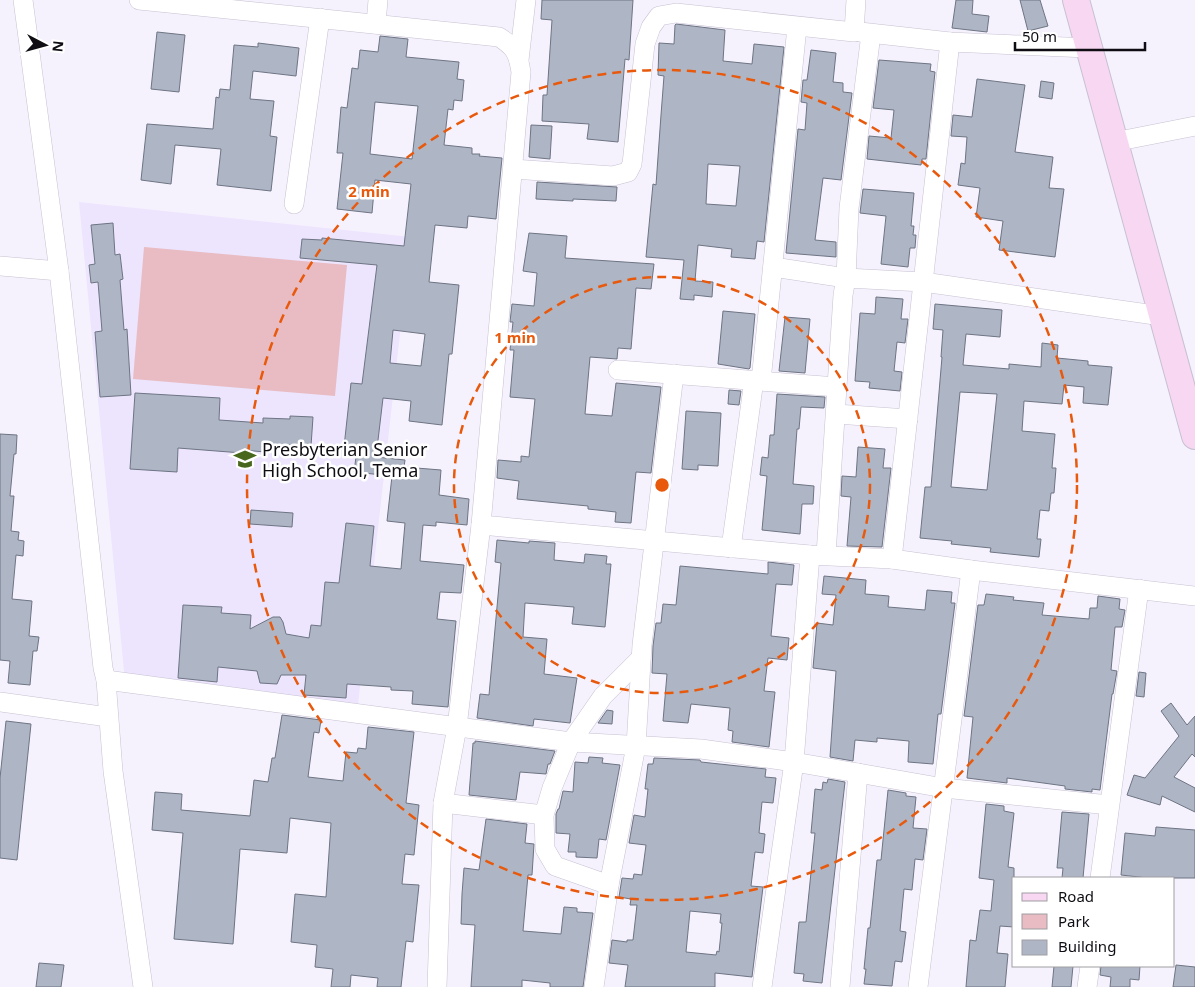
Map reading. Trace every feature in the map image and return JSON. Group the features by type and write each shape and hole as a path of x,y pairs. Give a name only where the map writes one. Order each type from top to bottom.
{"street":[{"path":"23,0 58,272 102,668 106,680 113,771 142,987"},
{"path":"139,0 499,37 512,45 519,60 521,72 481,526 458,727 443,803 437,987"},
{"path":"376,24 378,0"},
{"path":"519,60 526,0"},
{"path":"762,987 794,762 836,414 843,295 846,278 848,208 863,33 856,0"},
{"path":"1076,0 1195,436"},
{"path":"513,169 613,176 628,172 632,164 645,44 651,27 659,16 676,13 950,42 1088,48"},
{"path":"294,204 320,18"},
{"path":"731,548 758,381 773,267 797,27"},
{"path":"892,559 950,42"},
{"path":"1114,142 1195,126"},
{"path":"0,266 58,272"},
{"path":"773,267 846,278 923,282 1162,316"},
{"path":"618,370 837,387"},
{"path":"594,987 609,885 636,746 641,658 674,374"},
{"path":"836,414 908,419"},
{"path":"481,526 653,542 892,559 1195,596"},
{"path":"918,987 971,570"},
{"path":"1100,877 1139,590"},
{"path":"609,885 554,866 544,848 544,815 552,788 570,742 603,696 641,658"},
{"path":"106,680 570,742 701,749 794,762 944,788 1109,805"},
{"path":"0,702 108,717"},
{"path":"840,987 858,773"},
{"path":"443,803 544,815"},
{"path":"1087,987 1090,967"}],"shaded area":[{"name":"Presbyterian Senior High School, Tema","path":"79,202 411,237 358,705 125,682"}],"green space":[{"path":"144,247 347,265 335,396 133,379"}],"building":[{"path":"542,0 633,0 629,60 625,59 618,142 587,139 589,124 542,121 543,95 547,95 552,20 541,19"},
{"path":"956,0 973,0 972,14 989,16 987,32 952,28"},
{"path":"1020,0 1040,0 1048,26 1028,31"},
{"path":"675,25 725,30 723,61 752,64 754,44 784,47 764,242 757,241 755,259 731,257 732,249 698,245 695,281 713,282 712,297 694,295 694,300 680,299 684,260 646,257 653,184 656,185 664,76 658,75 659,43 674,44","holes":["708,164 740,166 736,206 706,204"]},
{"path":"157,32 185,35 179,92 151,89"},
{"path":"380,36 408,39 406,57 459,62 457,79 464,80 462,101 454,100 453,110 448,109 444,145 472,148 472,154 502,158 496,219 468,216 467,228 435,225 429,282 459,285 452,354 449,354 442,425 409,421 411,401 383,398 376,457 405,460 404,467 441,470 439,495 469,499 467,525 436,522 436,526 423,525 420,561 464,565 461,593 440,592 437,619 456,621 448,707 412,704 413,691 391,690 391,687 347,684 346,698 304,695 306,675 281,675 277,684 260,683 257,671 218,667 217,682 178,678 183,605 222,607 221,613 251,615 250,629 273,617 280,617 286,634 309,638 311,625 321,626 325,582 339,583 346,523 374,526 370,566 401,569 405,523 387,521 392,476 354,472 356,457 343,456 351,383 362,384 377,265 300,258 302,239 322,240 322,238 404,246 411,184 375,180 372,213 337,209 343,153 337,153 341,107 347,108 352,68 358,69 360,50 378,52","holes":["375,102 418,106 412,159 370,154","393,330 425,334 421,366 390,363"]},
{"path":"258,43 299,48 296,76 253,71 250,99 274,101 270,136 277,137 271,191 217,185 221,149 175,145 171,184 141,180 147,124 213,129 216,97 219,98 220,89 230,90 234,45 258,47"},
{"path":"811,50 836,53 833,82 843,83 843,92 852,93 841,180 823,178 815,240 836,242 836,257 786,253 798,129 805,130 807,103 801,102 803,80 807,80"},
{"path":"879,60 931,64 930,71 935,72 926,159 922,159 921,165 867,159 869,136 891,138 894,110 873,108"},
{"path":"977,79 1025,85 1015,152 1053,157 1049,188 1064,189 1055,257 999,250 1003,221 976,217 980,188 958,185 961,163 965,164 967,137 951,136 953,115 972,117"},
{"path":"1041,81 1054,83 1052,99 1039,97"},
{"path":"531,125 552,126 550,159 529,157"},
{"path":"537,182 617,187 616,201 536,199"},
{"path":"863,189 914,193 911,226 914,226 913,235 916,235 915,248 910,248 908,267 881,264 886,216 860,213"},
{"path":"113,223 115,255 120,254 123,279 120,280 124,330 127,329 131,395 100,397 95,332 102,331 98,282 91,283 89,265 95,264 91,225"},
{"path":"529,233 567,236 565,258 654,264 651,289 636,288 631,349 618,348 617,359 590,357 585,414 612,416 616,383 661,387 651,473 636,472 631,523 615,522 616,512 588,509 588,506 517,499 519,481 497,478 498,460 521,462 521,456 529,457 535,399 510,397 514,350 510,350 513,322 510,322 512,304 534,306 537,273 523,271"},
{"path":"876,297 903,299 901,319 908,319 905,343 897,342 894,371 902,372 900,391 869,388 870,382 855,381 860,313 875,314"},
{"path":"935,304 1002,310 1000,337 966,334 963,365 1009,369 1009,364 1041,367 1042,343 1058,345 1057,358 1088,361 1088,365 1112,367 1108,405 1083,403 1084,387 1064,385 1062,404 1024,401 1022,431 1055,434 1052,468 1056,468 1054,493 1051,493 1049,511 1040,510 1037,539 1041,539 1039,557 990,552 991,548 951,544 952,541 920,538 925,487 931,487 942,357 943,330 933,329","holes":["960,392 997,394 987,490 951,487"]},
{"path":"723,311 755,314 749,369 718,364"},
{"path":"785,317 810,319 805,373 779,371"},
{"path":"729,390 741,391 739,405 728,404"},
{"path":"135,393 220,398 219,420 263,423 263,418 290,419 290,416 313,417 311,446 289,445 289,449 266,448 265,452 243,450 242,453 178,448 177,472 130,469"},
{"path":"777,394 825,397 824,408 801,407 799,429 797,429 793,484 814,486 813,504 802,504 800,534 762,530 767,476 760,475 762,457 768,458 770,435 774,435"},
{"path":"686,411 721,413 718,466 698,465 698,470 682,469"},
{"path":"0,434 17,435 10,496 14,496 11,531 19,532 18,540 24,541 23,556 16,555 12,599 32,601 29,636 39,637 37,651 33,651 30,685 8,683 10,661 0,660"},
{"path":"858,447 885,449 883,468 891,468 882,547 847,546 851,497 841,496 842,476 856,477"},
{"path":"251,510 293,513 292,527 250,524"},
{"path":"497,540 555,543 554,560 584,563 585,554 607,556 606,564 611,564 605,627 572,624 574,607 525,603 523,637 547,639 544,674 577,678 570,723 534,719 533,726 477,718 480,694 489,695 501,563 495,562"},
{"path":"768,562 794,565 792,585 776,584 771,636 789,638 787,660 768,658 764,691 775,692 769,747 732,742 733,731 728,730 730,708 691,704 688,723 663,721 667,674 652,673 653,646 656,623 661,623 663,604 676,605 680,566 768,574"},
{"path":"824,576 866,580 865,594 889,596 888,607 925,610 927,590 952,592 951,603 955,603 941,714 938,714 933,764 908,762 909,741 877,738 877,742 855,740 853,761 830,757 836,671 813,668 817,623 833,625 836,595 822,594"},
{"path":"986,594 1014,597 1013,600 1044,603 1042,615 1089,619 1090,608 1097,608 1098,596 1120,599 1119,609 1125,610 1122,627 1115,627 1111,670 1117,671 1112,694 1100,790 1092,789 1092,792 1065,789 1065,786 1007,778 1007,783 967,778 973,717 964,716 978,605 984,605"},
{"path":"1139,672 1146,673 1144,697 1136,696"},
{"path":"1171,703 1187,725 1195,716 1195,757 1192,754 1174,777 1195,788 1195,812 1162,796 1160,805 1127,795 1134,775 1145,778 1179,736 1161,711"},
{"path":"607,710 613,711 612,724 598,723"},
{"path":"282,715 321,720 319,733 314,732 308,777 343,781 346,752 357,753 358,748 366,749 368,727 414,732 406,803 419,805 414,855 405,854 402,884 419,885 413,942 406,941 401,987 377,987 378,978 351,975 350,987 331,987 333,969 315,967 317,945 291,942 295,894 326,897 331,823 290,818 287,853 240,849 233,944 174,939 183,833 152,830 155,792 182,794 181,810 250,816 254,780 268,782 272,758 275,758"},
{"path":"6,721 31,724 17,860 0,858 0,778"},
{"path":"475,741 555,751 550,764 548,764 546,774 520,772 516,800 469,795 473,743"},
{"path":"589,757 603,758 602,763 620,765 606,840 599,839 597,858 576,857 576,852 568,852 570,834 556,833 556,814 563,791 573,792 575,762 588,763"},
{"path":"654,758 700,760 701,762 766,769 765,777 776,778 773,803 762,802 759,833 765,834 763,853 755,852 751,886 763,887 752,977 715,973 715,987 625,987 628,965 609,963 612,940 627,942 627,940 633,940 637,905 630,905 631,899 619,897 622,878 633,879 634,874 642,875 646,845 629,843 634,815 645,817 648,789 645,789 648,764 653,764","holes":["690,911 721,914 719,952 717,951 716,955 686,952"]},
{"path":"828,779 845,782 822,983 803,981 804,974 794,973 799,922 806,922 815,833 811,833 815,789 822,790 823,782 827,783"},
{"path":"888,790 916,797 913,828 927,829 923,860 915,859 912,890 904,889 900,931 906,932 902,962 895,961 892,986 864,984 868,928 870,928 877,860 881,860"},
{"path":"986,804 1004,806 1004,811 1014,813 1008,867 1014,868 1014,877 1012,877 1012,927 1000,926 997,953 1008,954 1005,987 966,987 970,940 976,941 980,910 991,911 994,880 979,878"},
{"path":"1062,812 1089,814 1083,877 1062,877 1063,868 1057,868"},
{"path":"486,819 527,824 525,843 534,844 532,875 528,875 523,931 561,934 564,907 577,908 577,912 593,913 583,987 550,987 550,983 522,980 522,987 471,987 475,925 461,924 464,868 479,870"},
{"path":"1156,827 1195,830 1195,878 1121,875 1125,833 1155,836"},
{"path":"39,963 64,965 61,987 36,987"},
{"path":"1176,965 1195,967 1195,987 1173,987"},
{"path":"1054,967 1073,967 1071,987 1052,987"},
{"path":"1101,967 1140,967 1139,980 1130,979 1130,987 1110,987 1111,977 1100,975"}],"place":[{"name":"Presbyterian Senior High School, Tema","path":"245,459"}]}
